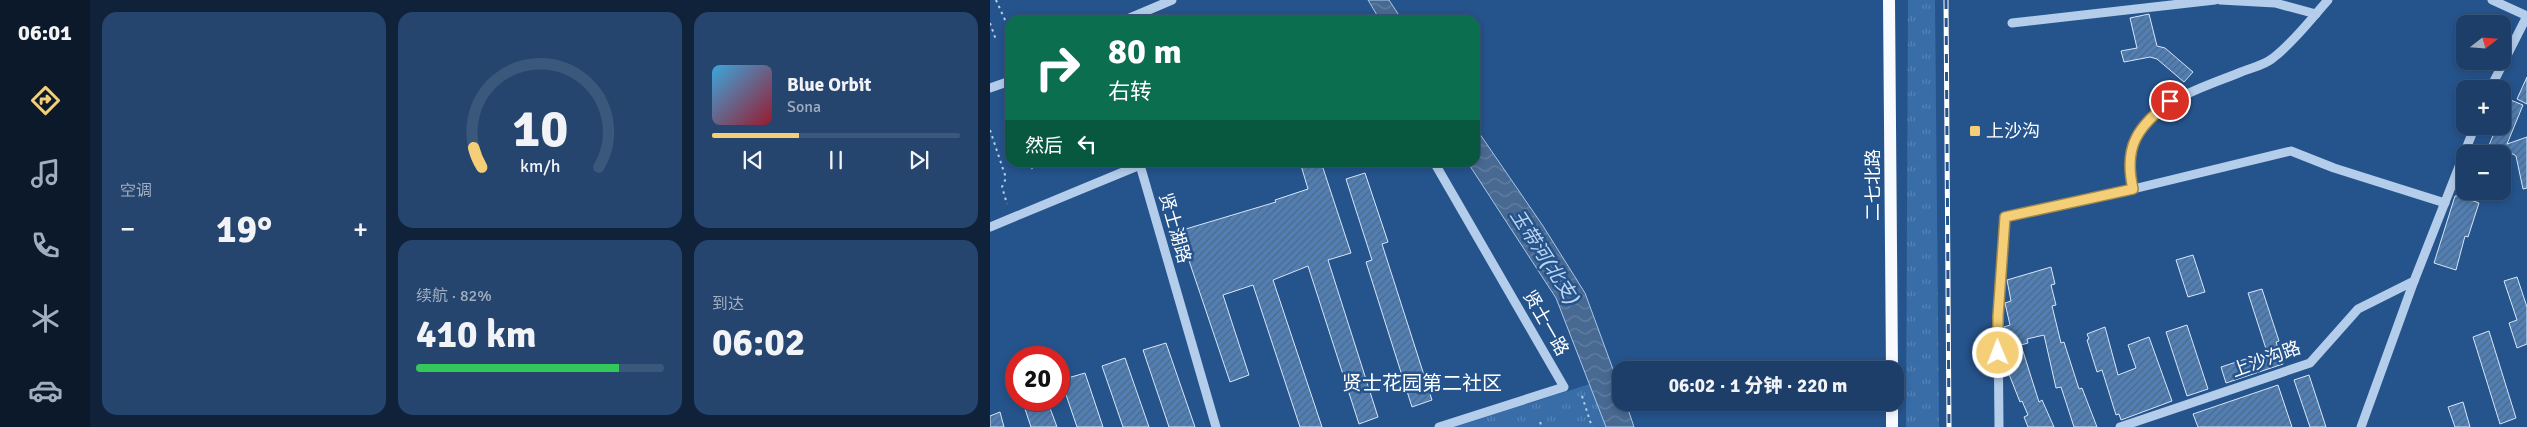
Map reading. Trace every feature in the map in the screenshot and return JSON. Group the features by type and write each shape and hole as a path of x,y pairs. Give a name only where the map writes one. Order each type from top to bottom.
{"main road":[{"name":"二七北路","path":"1889,0 1892,361"},
{"path":"1892,411 1892,427"}],"street":[{"path":"1137,15 1172,0"},
{"path":"2012,23 2162,3 2215,0"},
{"path":"2220,0 2275,3 2316,14"},
{"path":"2133,189 2129,171 2132,148 2144,124 2170,101 2272,59 2328,0"},
{"path":"2492,0 2527,16 2495,80"},
{"path":"990,88 1005,82"},
{"path":"2361,427 2414,281 2471,135"},
{"path":"1999,427 1998,316 2005,217 2133,189 2290,151 2334,168 2445,203"},
{"name":"贤士湖路","path":"990,227 1135,167"},
{"name":"贤士湖路","path":"1141,167 1216,427"},
{"name":"贤士一路","path":"1437,167 1564,387 1439,427"},
{"name":"上沙沟路","path":"2120,427 2310,363 2358,309 2414,281"}],"path":[{"path":"996,0 1005,20"},
{"path":"990,23 996,40"},
{"path":"990,130 1006,178 1002,187 1007,204"},
{"path":"1582,396 1592,427"},
{"path":"1540,422 1542,427"}],"green space":[{"path":"1908,0 1935,0 1939,427 1906,427"},
{"path":"1593,383 1608,427 1455,427"}],"water":[{"path":"1368,0 1389,0 1399,15 1377,15"},
{"name":"玉带河(北支)","path":"1480,134 1543,226 1585,293 1612,366 1612,411 1629,411 1634,427 1606,427 1556,298 1471,167 1480,167"}],"building":[{"path":"2149,14 2157,46 2165,48 2193,72 2184,82 2157,59 2150,57 2124,62 2121,51 2137,48 2130,18"},
{"path":"2527,77 2527,104 2517,99"},
{"path":"2511,100 2523,105 2511,134"},
{"path":"2493,135 2511,135 2507,144 2527,137 2527,188 2523,189 2516,156 2511,154 2511,145 2489,145"},
{"path":"1301,167 1323,167 1351,253 1328,260 1378,417 1359,424 1308,266 1273,280 1322,427 1300,427 1253,285 1223,295 1249,375 1230,382 1179,231 1276,202 1275,200 1308,189"},
{"path":"1365,173 1388,242 1382,244 1432,400 1412,407 1366,262 1372,260 1346,179"},
{"path":"2455,196 2456,200 2471,200 2479,203 2468,237 2465,236 2456,270 2434,263"},
{"path":"2193,255 2205,292 2188,297 2176,260"},
{"path":"2051,267 2055,284 2051,285 2056,305 2052,306 2061,343 2064,342 2079,389 2082,388 2097,427 2074,427 2061,387 2056,388 2044,335 2027,339 2028,343 2021,345 2039,402 2042,400 2054,427 2028,427 2024,417 2028,415 2022,401 2020,402 2007,369 2010,368 2008,364 2013,362 2004,334 2004,327 2010,325 2005,303 2011,301 2007,280"},
{"path":"2517,277 2527,307 2527,344 2517,348 2509,323 2517,320 2504,281"},
{"path":"2262,289 2279,341 2276,342 2283,364 2226,383 2221,367 2267,352 2248,293"},
{"path":"2187,325 2208,389 2187,396 2166,332"},
{"path":"2105,327 2118,375 2136,368 2128,345 2149,337 2172,401 2121,420 2119,414 2116,415 2102,370 2097,372 2087,340 2089,339 2087,334"},
{"path":"2489,331 2516,418 2500,424 2473,337"},
{"path":"1166,343 1195,427 1169,427 1143,350"},
{"path":"1125,358 1149,427 1123,427 1102,366"},
{"path":"1085,373 1103,427 1077,427 1070,406 1070,377"},
{"path":"2309,375 2326,427 2310,427 2294,380"},
{"path":"2278,385 2292,427 2198,427 2193,414"},
{"path":"2463,402 2470,427 2455,427 2448,407"},
{"path":"1026,411 1051,411 1057,427 1031,427"},
{"path":"1000,412 1004,427 990,427 990,416"}],"railway":[{"path":"1946,0 1949,427"}],"place":[{"name":"上沙沟","path":"1975,131"}],"district":[{"name":"贤士花园第二社区","path":"1422,383"}],"route":[{"path":"1998,353 1998,316 2005,217 2133,189 2129,171 2132,148 2144,124 2170,101"}]}
